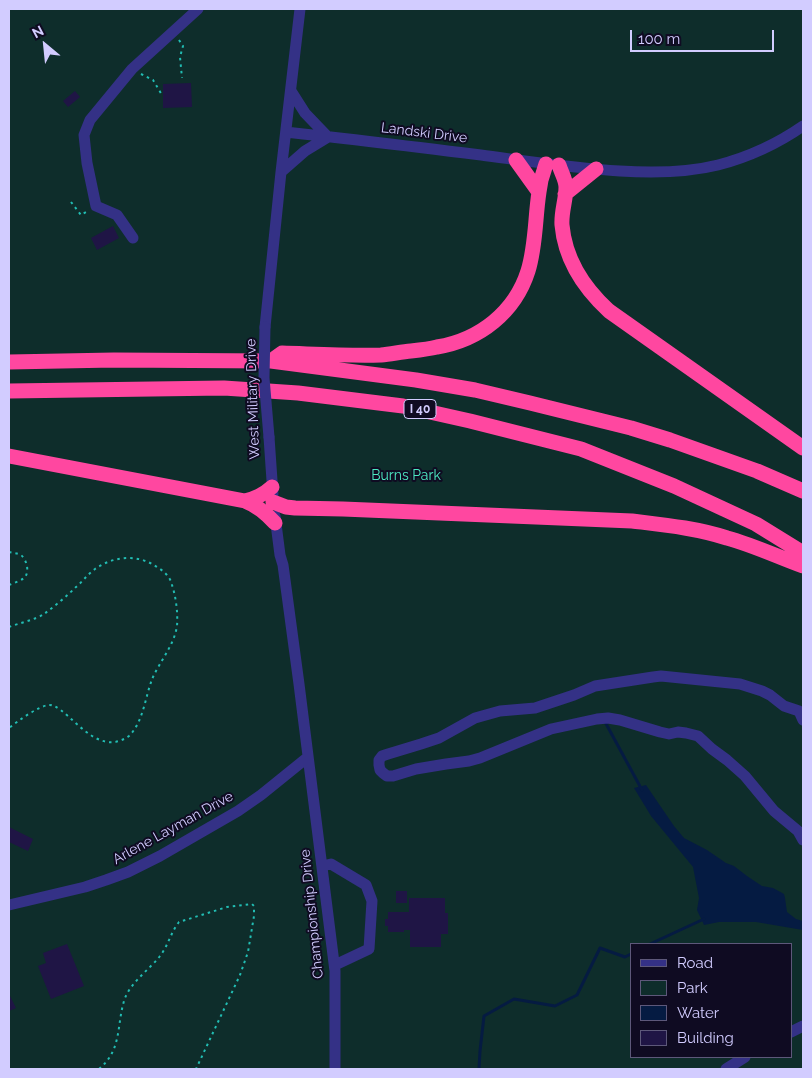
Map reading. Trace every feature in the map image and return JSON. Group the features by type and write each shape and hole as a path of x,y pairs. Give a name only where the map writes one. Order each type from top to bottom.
{"highway":[{"path":"516,160 539,192"},
{"path":"271,361 282,353 382,355 439,347 465,339 487,327 500,317 513,302 522,287 532,255 541,180 552,164 565,181 562,225 570,256 580,278 598,301 803,448"},
{"path":"565,194 596,169"},
{"name":"I 40","path":"9,362 114,360 271,361 416,380 530,402 623,426 670,440 757,471 803,491"},
{"name":"I 40","path":"9,391 224,388 404,406 580,449 674,486 756,524 803,553"},
{"path":"9,456 245,501 255,505 276,527 303,509"},
{"path":"245,501 264,494 272,486"},
{"path":"273,502 286,507 303,509 632,521 660,524 727,538 803,566"}],"street":[{"path":"133,238 117,215 96,206 87,163 84,135 90,120 132,69 198,9"},
{"name":"West Military Drive","path":"300,9 265,327 264,378 273,502 308,757"},
{"path":"281,172 305,151 328,137 305,112 291,91"},
{"name":"Landski Drive","path":"286,132 596,169 663,172 716,166 740,159 788,137 803,126"},
{"path":"802,714 784,706 762,691 740,684 661,676 595,686 535,708 500,711 474,718 438,738 382,756 379,760 379,766 383,774 393,776 416,769 469,761 551,729 603,719 641,726 669,734 686,733 698,736 745,776 774,811 798,831 803,840"},
{"name":"Championship Drive","path":"308,757 335,965 335,1069"},
{"name":"Arlene Layman Drive","path":"9,905 86,887 128,872 160,856 238,811 308,757"},
{"path":"322,866 331,864 366,886 372,901 369,949 335,965"},
{"path":"726,1069 743,1058"}],"path":[{"path":"174,31 183,46 180,57 182,78"},
{"path":"132,69 153,80 162,94"},
{"path":"71,202 81,216 96,206"},
{"path":"9,552 19,554 24,558 28,573 22,579 9,584"},
{"path":"9,627 43,614 64,598 96,568 120,558 133,557 145,559 169,576 177,610 173,642 153,678 140,719 128,738 118,742 108,742 90,735 60,708 50,705 44,706 9,728"},
{"path":"99,1069 109,1058 113,1050 125,998 138,980 161,955 179,922 227,907 252,904 254,906 254,916 248,952 236,987 225,1006 196,1069"}],"green space":[{"name":"Burns Park","path":"9,9 803,9 803,1069 9,1069"}],"water":[{"path":"646,785 684,838 734,866 762,886 773,888 784,894 787,912 796,919 803,921 803,930 756,922 719,922 704,925 697,910 699,898 693,867 651,816 634,788"}],"building":[{"path":"191,83 192,107 163,108 163,84"},
{"path":"75,91 80,97 68,107 63,101"},
{"path":"113,226 119,238 97,250 91,238"},
{"path":"9,827 33,839 28,851 9,842"},
{"path":"396,891 407,891 407,903 396,903"},
{"path":"409,898 445,898 445,913 448,913 448,934 441,934 441,947 410,947 410,930 388,932 388,926 385,926 385,919 388,919 388,912 409,912"},
{"path":"67,944 84,986 51,999 38,966 46,963 43,953"},
{"path":"9,996 16,1008 9,1011"}],"waterway":[{"path":"604,720 642,790"},
{"path":"652,943 704,919"},
{"path":"479,1069 484,1016 514,999 555,1006 577,995 600,948 625,957 630,954"}]}
